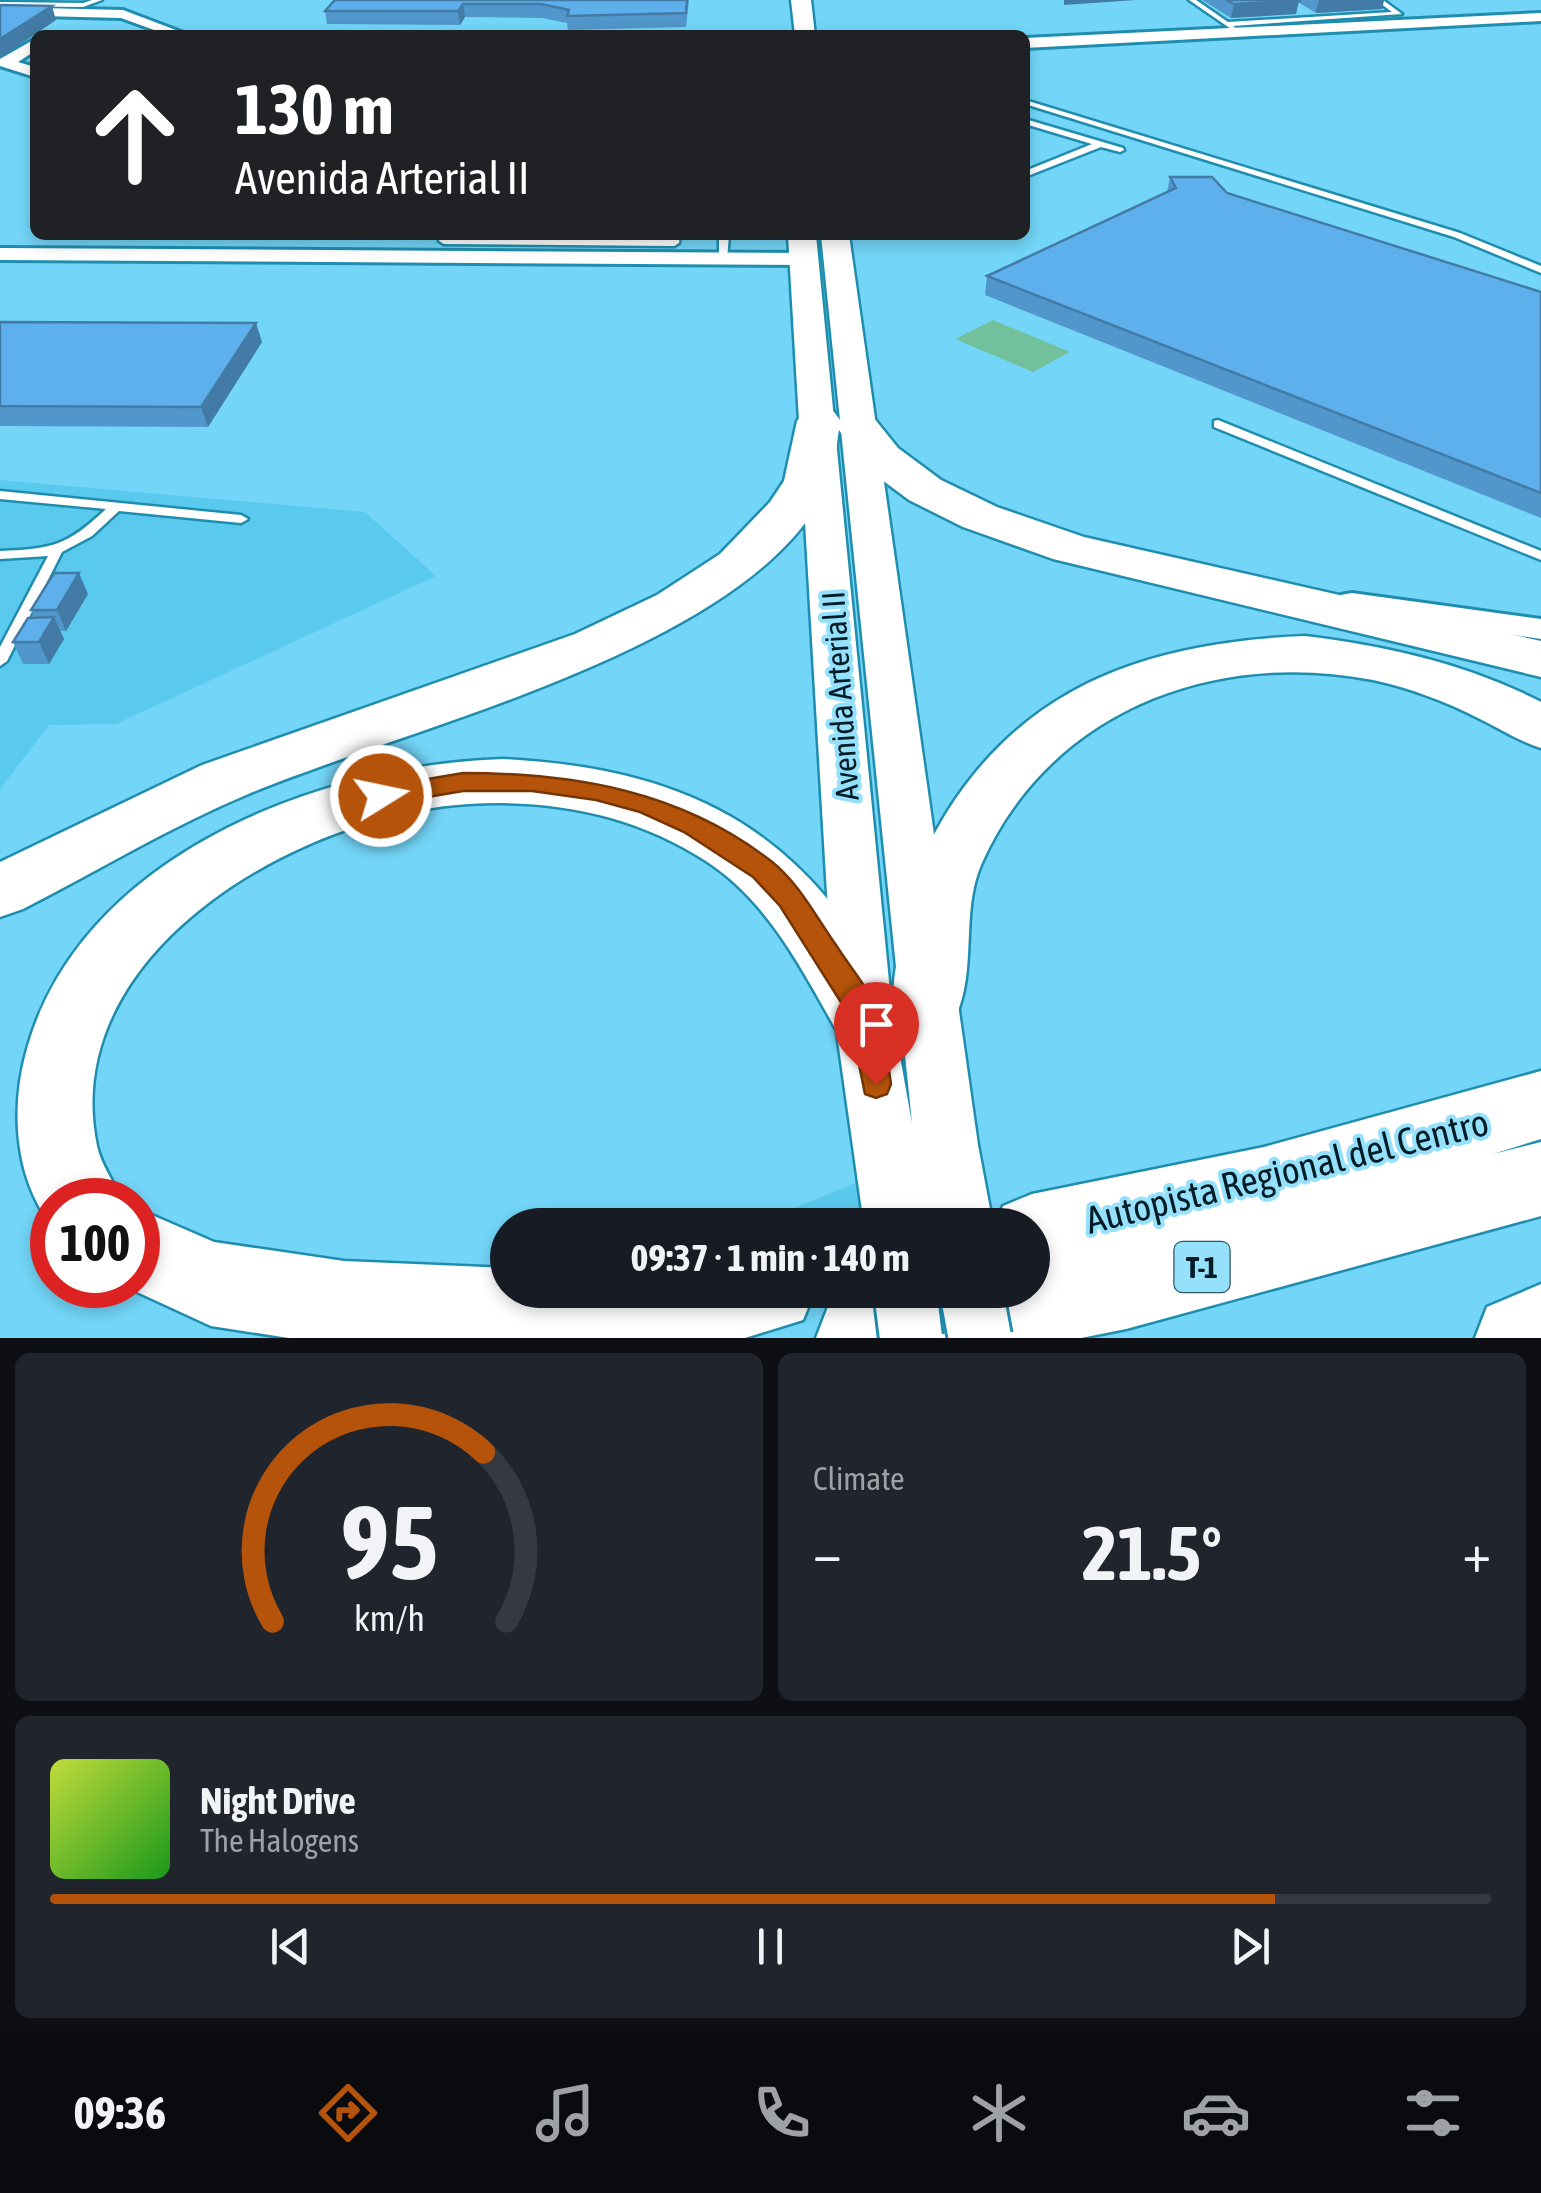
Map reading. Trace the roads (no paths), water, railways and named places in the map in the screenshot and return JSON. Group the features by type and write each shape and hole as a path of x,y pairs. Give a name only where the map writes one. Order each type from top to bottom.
{"highway":[{"path":"0,891 223,780 594,646 675,606 738,565 788,511 839,423 924,490 980,517 1070,550 1541,659"},
{"path":"929,999 947,868 978,812 1009,769 1039,740 1076,712 1122,688 1170,669 1219,658 1270,652 1330,653 1411,670 1496,702 1541,728"},
{"path":"68,1178 54,1134 53,1082 71,1024 97,970 135,928 184,885 241,848 307,819 381,796 463,782 532,782 596,791 648,805 694,825 763,870 790,898 864,1012"},
{"path":"1264,1185 1541,1070"},
{"name":"Autopista Regional del Centro","path":"1050,1230 1264,1185 1541,1105"},
{"name":"Autopista Regional del Centro","path":"858,1338 1126,1287 1541,1179"},
{"path":"160,1260 211,1284 344,1304 648,1317"},
{"path":"509,1338 690,1308"}],"street":[{"path":"800,0 804,30"},
{"path":"1428,7 1454,21"},
{"path":"0,10 49,17 64,25 97,15 123,14"},
{"path":"0,10 123,14 168,30"},
{"path":"1030,42 1232,28 1541,16"},
{"path":"2,68 30,48"},
{"path":"2,68 30,72"},
{"name":"Avenida Arterial II","path":"834,240 864,1012 917,1150"},
{"path":"0,254 724,258 803,247"},
{"name":"Avenida Arterial II","path":"803,247 839,423 929,999 917,1150"},
{"path":"1178,577 1541,628"},
{"path":"902,1208 917,1150"},
{"path":"917,1150 950,1208"},
{"path":"907,1308 911,1338"},
{"path":"974,1308 980,1338"}],"lane":[{"path":"0,10 83,5 99,0"},
{"path":"1192,0 1232,28 1399,14 1380,0"},
{"path":"1299,10 1315,20"},
{"path":"1030,104 1457,235 1541,270"},
{"path":"1030,123 1120,150"},
{"path":"1030,172 1100,144"},
{"path":"444,240 674,240"},
{"path":"724,240 724,258"},
{"path":"1218,424 1541,556"},
{"path":"0,495 241,519"},
{"path":"0,555 56,553 82,540 116,507"},
{"path":"0,661 56,553"}]}
